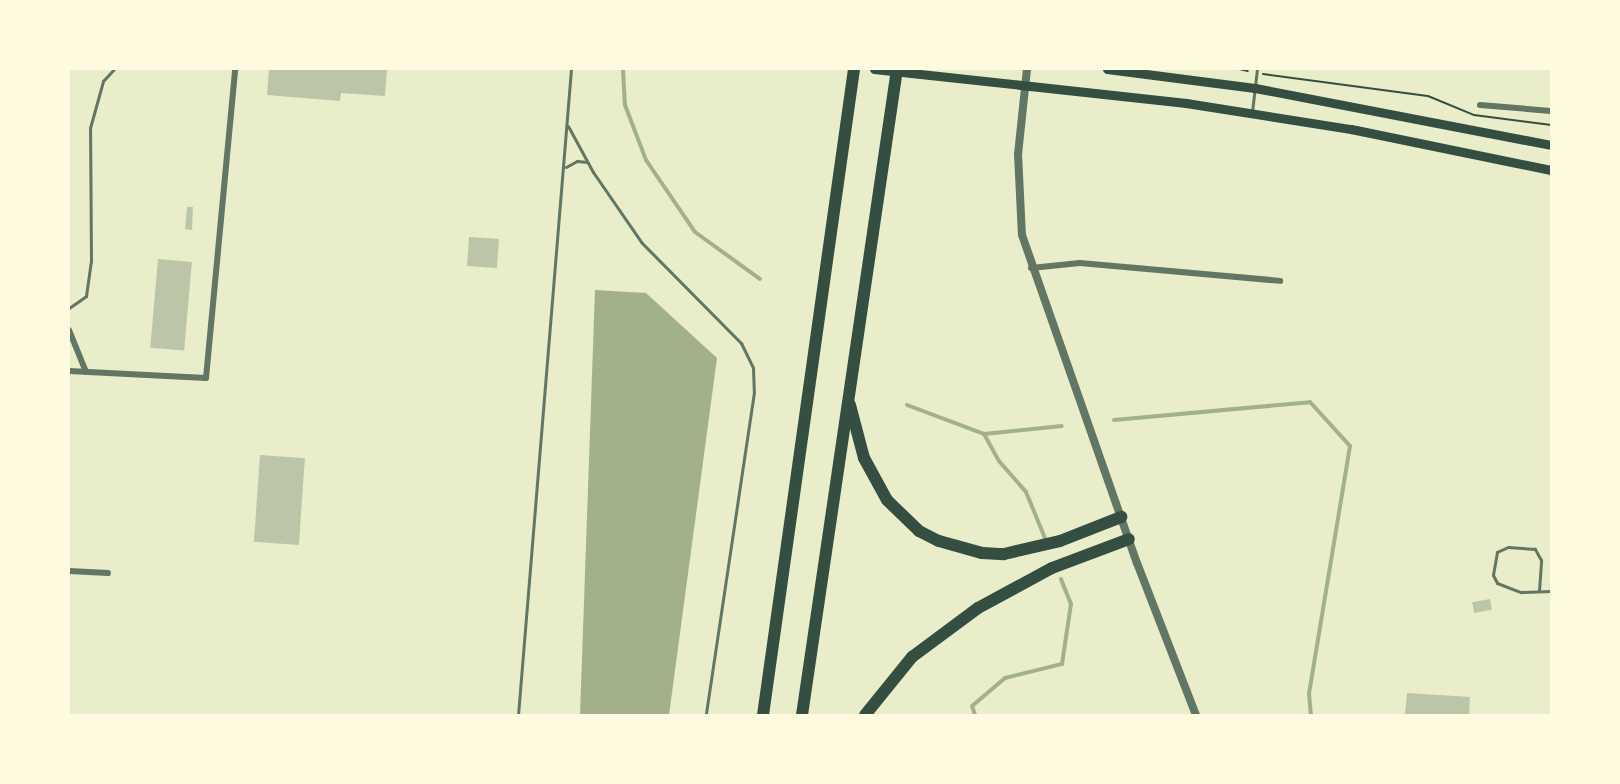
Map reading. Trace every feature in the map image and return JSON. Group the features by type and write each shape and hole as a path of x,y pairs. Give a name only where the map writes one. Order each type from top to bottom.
{"highway":[{"path":"763,715 854,69"},
{"path":"802,715 897,69"},
{"path":"849,398 864,458 886,500 918,531 939,541 982,553 1004,554 1060,541 1121,517"},
{"path":"865,715 912,657 978,608 1052,568 1129,539"}],"main road":[{"path":"874,69 1025,83 1251,114 1351,129 1551,170"},
{"path":"1107,69 1162,72 1551,145"}],"street":[{"path":"69,371 206,378 235,69"},
{"path":"1027,69 1018,197 1022,235 1031,268 1121,517 1196,715"},
{"path":"1480,105 1551,111"},
{"path":"1031,268 1080,263 1280,281"},
{"path":"69,330 86,372"},
{"path":"69,571 108,573"}],"lane":[{"path":"69,308 86,296 91,262 90,128 104,81 114,69"},
{"path":"518,715 566,167 571,69"},
{"path":"1251,114 1257,69"},
{"path":"568,126 587,162 642,243 741,343 753,368 754,392 706,715"},
{"path":"566,167 577,161 587,162"},
{"path":"1539,591 1541,560 1535,549 1508,547 1497,552 1493,575 1497,583 1521,592 1551,591"}],"path":[{"path":"1239,69 1245,71"},
{"path":"1268,75 1428,96 1474,115 1551,125"}],"shaded area":[{"path":"595,290 646,293 717,358 669,715 580,715"}],"building":[{"path":"269,69 387,69 385,96 341,93 340,101 267,95"},
{"path":"187,207 193,207 192,230 185,229"},
{"path":"469,237 499,239 497,268 467,266"},
{"path":"158,259 192,262 184,351 150,348"},
{"path":"260,455 305,458 299,545 254,542"},
{"path":"1490,599 1492,610 1474,613 1472,602"},
{"path":"1407,693 1470,697 1469,715 1405,715"}],"waterway":[{"path":"623,69 625,105 646,160 695,232 760,279"},
{"path":"1114,420 1310,402 1350,446 1309,693 1311,715"},
{"path":"907,405 984,434 1062,426"},
{"path":"984,434 999,461 1026,492 1045,538"},
{"path":"975,715 972,706 1005,678 1062,664 1071,604 1061,579"}]}
